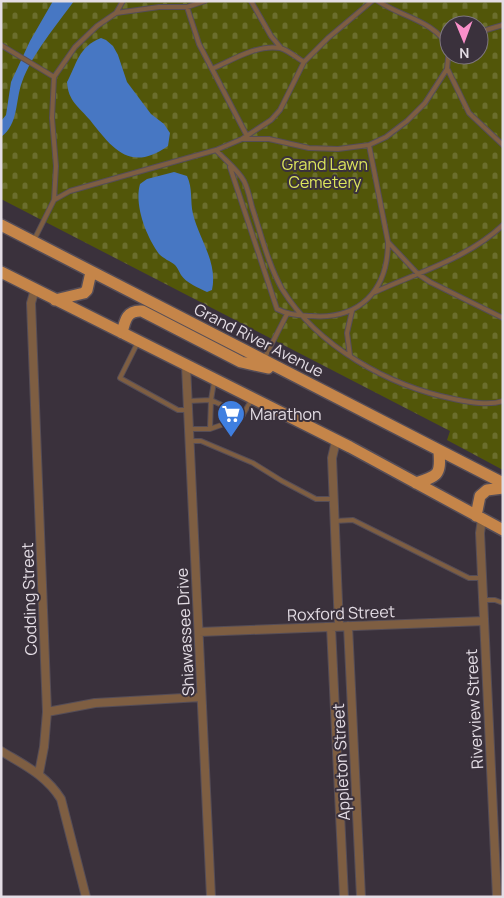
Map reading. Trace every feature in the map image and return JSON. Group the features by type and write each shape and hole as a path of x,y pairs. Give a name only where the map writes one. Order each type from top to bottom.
{"main road":[{"name":"Grand River Avenue","path":"1,225 503,484"},
{"path":"1,272 336,440 503,530"},
{"path":"56,300 84,293 87,290 91,272"},
{"path":"122,333 127,316 135,310 142,311 241,362 285,372"},
{"path":"416,483 436,475 440,470 439,452"},
{"path":"479,518 480,496 487,490 503,488"}],"street":[{"name":"Codding Street","path":"35,289 31,303 47,712 43,756 39,773"},
{"name":"Shiawassee Drive","path":"186,366 211,897"},
{"name":"Appleton Street","path":"336,440 332,458 335,521 338,788 344,897"},
{"name":"Riverview Street","path":"479,518 497,897"},
{"name":"Roxford Street","path":"199,632 484,621"},
{"name":"Appleton Street","path":"348,626 361,897"},
{"path":"47,712 95,703 201,697"},
{"path":"1,751 39,773 54,789 64,808 86,897"},
{"path":"338,788 356,787"}],"lane":[{"path":"33,242 54,200 56,166 52,118 54,77 75,47 97,26 116,13 123,1"},
{"path":"116,13 159,7 187,7 205,1"},
{"path":"251,1 270,36 281,48 304,62"},
{"path":"54,200 70,191 216,150 247,136 271,120 280,110 304,62 328,38 372,1"},
{"path":"378,1 428,25 439,34"},
{"path":"187,7 198,44 247,136"},
{"path":"489,29 503,25"},
{"path":"1,45 54,77"},
{"path":"212,69 250,52 281,48"},
{"path":"242,139 269,139 309,148 338,149 369,145 386,137 407,121 425,103 447,69 447,65"},
{"path":"447,69 469,113 503,145"},
{"path":"230,164 277,309 286,314 327,317 352,312 373,293 383,275 388,257 388,242 369,145"},
{"path":"216,150 244,181 278,281 292,303 329,340 350,356 385,377 427,394 470,402 496,404 503,401"},
{"path":"373,293 418,274 478,244 503,225"},
{"path":"388,242 418,274 503,318"},
{"path":"350,356 347,333 352,312"},
{"path":"263,360 286,314"},
{"path":"139,341 120,378 178,410 188,410"},
{"path":"210,429 211,400 215,380"},
{"path":"189,429 210,429 243,415 253,399"},
{"path":"188,401 211,400 243,415"},
{"path":"190,441 201,441 253,463 282,481 316,498 334,499"},
{"path":"335,521 353,520 469,578 482,578"},
{"path":"483,600 495,600 503,603"}],"green space":[{"name":"Grand Lawn Cemetery","path":"1,1 503,1 503,470 447,440 450,431 1,199"}],"water":[{"path":"53,1 74,1 45,40 26,72 20,89 14,119 7,132 1,137 1,121 6,115 11,82 30,41"},
{"path":"101,38 113,46 127,82 151,114 164,124 170,133 168,146 155,154 132,157 114,148 69,94 67,82 79,57 87,46"},
{"path":"174,172 187,176 189,181 193,214 212,270 212,290 207,292 186,280 175,265 159,254 142,220 139,201 140,184 147,179"}],"place":[{"name":"Marathon","path":"231,438"}]}
